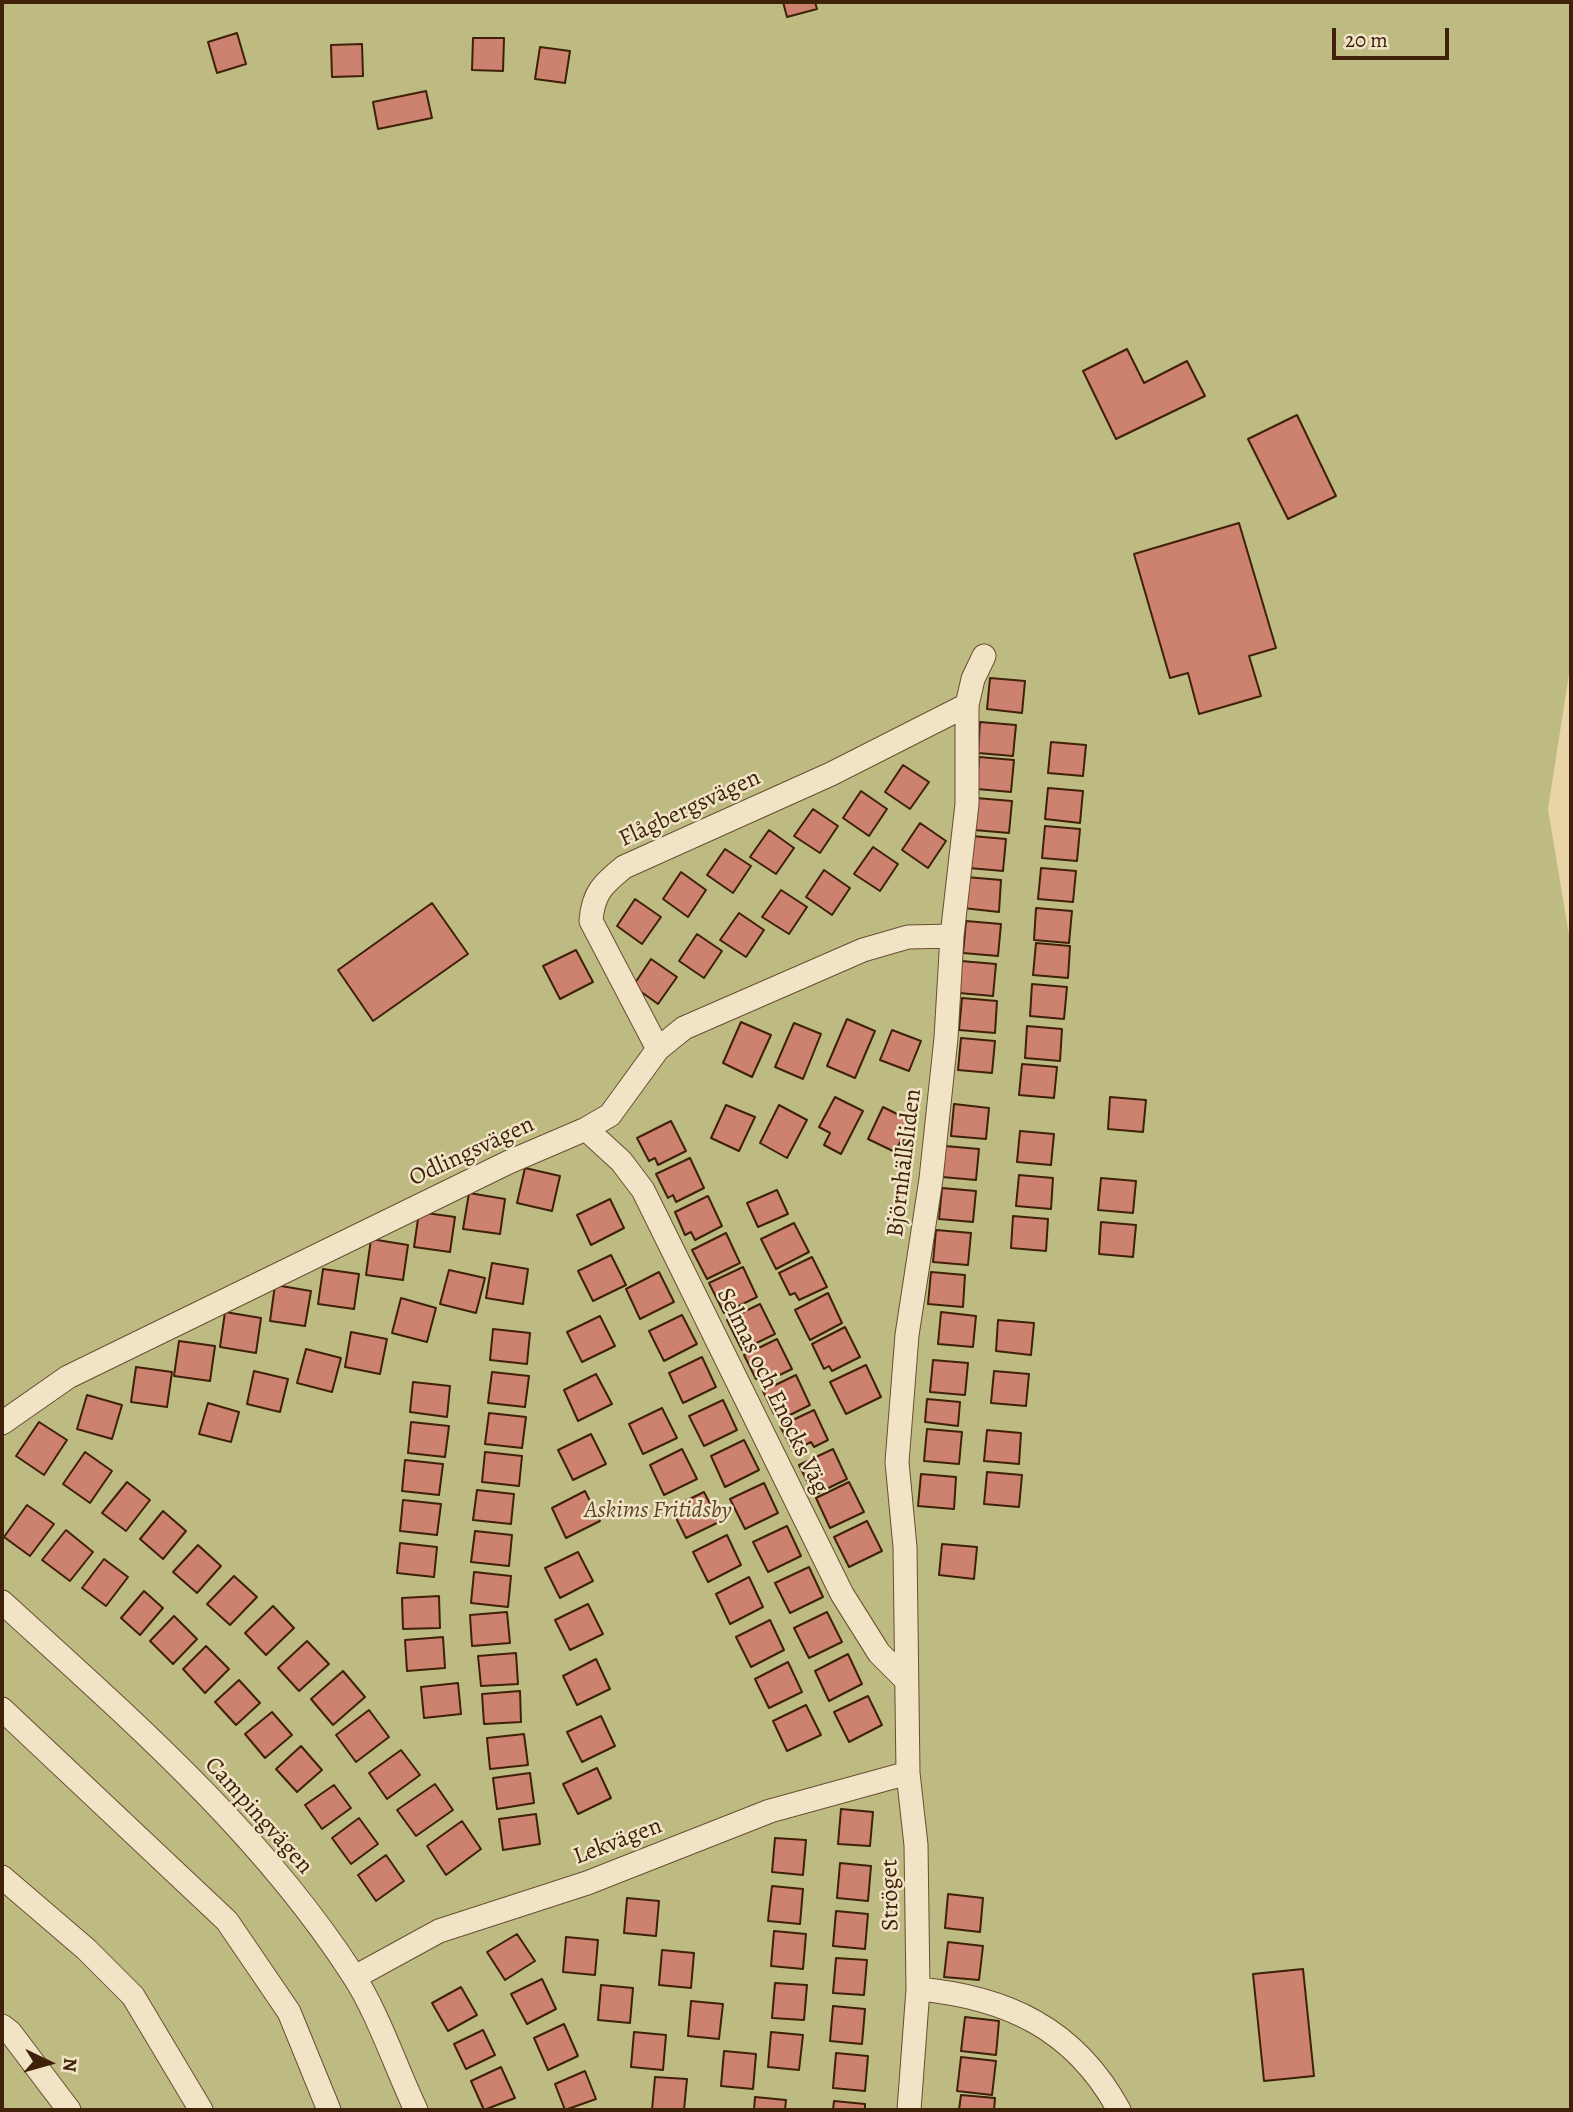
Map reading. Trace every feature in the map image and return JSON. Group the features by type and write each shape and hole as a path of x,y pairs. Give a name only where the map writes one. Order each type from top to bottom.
{"lane":[{"name":"Björnhällsliden","path":"906,1680 905,1547 897,1462 900,1401 935,1143 946,1038 952,936 967,804 967,705 973,679 984,656"},
{"name":"Flågbergsvägen","path":"658,1049 592,921 593,900 603,884 624,867 831,774 967,705"},
{"name":"Odlingsvägen","path":"2,1423 68,1377 509,1162 586,1129 610,1115 658,1049 684,1028 863,950 908,937 952,936"},
{"name":"Selmas och Enocks Väg","path":"586,1129 621,1161 643,1190 842,1594 879,1653 906,1680"},
{"name":"Campingvägen","path":"2,1602 153,1740 266,1857 355,1977 416,2110"},
{"name":"Ströget","path":"906,1680 908,1773 916,1845 918,1989 909,2110"},
{"path":"2,1709 227,1921 289,2012 329,2110"},
{"name":"Lekvägen","path":"355,1977 439,1931 587,1883 770,1811 908,1773"},
{"path":"2,1877 86,1949 133,1996 201,2110"},
{"path":"918,1989 961,1993 997,2002 1045,2027 1067,2042 1119,2110"},
{"path":"2,2026 10,2032 69,2110"}],"green space":[{"name":"Askims Fritidsby","path":"2,2 1571,2 1571,661 1548,809 1571,947 1571,2110 2,2110"}],"building":[{"path":"783,2 815,2 817,9 787,17"},
{"path":"237,33 246,64 217,73 208,42"},
{"path":"473,38 504,38 503,71 472,70"},
{"path":"362,44 363,76 332,77 331,45"},
{"path":"540,47 570,51 565,83 535,79"},
{"path":"426,91 432,118 378,129 373,102"},
{"path":"1127,349 1144,383 1187,361 1205,396 1116,439 1083,371"},
{"path":"1297,415 1336,496 1288,519 1248,439"},
{"path":"1239,523 1276,648 1249,656 1261,696 1199,714 1188,673 1170,678 1134,554"},
{"path":"990,678 1025,681 1022,713 987,709"},
{"path":"980,722 1016,725 1013,756 978,753"},
{"path":"1051,742 1086,745 1083,776 1048,773"},
{"path":"979,757 1014,760 1011,792 977,789"},
{"path":"903,765 929,782 910,809 885,792"},
{"path":"1048,788 1083,791 1080,823 1045,819"},
{"path":"861,791 887,809 869,836 843,818"},
{"path":"976,798 1012,801 1009,833 974,830"},
{"path":"813,809 838,826 820,853 794,836"},
{"path":"920,823 946,841 928,868 902,850"},
{"path":"1045,826 1080,829 1077,861 1042,858"},
{"path":"769,830 794,848 776,874 750,857"},
{"path":"972,836 1006,839 1003,871 969,868"},
{"path":"873,847 898,864 880,891 854,874"},
{"path":"725,849 751,866 733,893 707,875"},
{"path":"1041,868 1076,871 1073,902 1038,899"},
{"path":"824,870 850,888 832,915 806,897"},
{"path":"681,872 706,890 688,917 663,899"},
{"path":"966,877 1001,880 999,912 963,908"},
{"path":"781,890 807,907 789,934 762,917"},
{"path":"635,899 661,917 642,944 617,926"},
{"path":"432,903 468,954 373,1021 338,970"},
{"path":"1036,908 1072,911 1069,943 1034,940"},
{"path":"739,913 764,930 746,957 720,940"},
{"path":"966,921 1001,924 998,956 963,953"},
{"path":"697,934 722,951 704,978 679,961"},
{"path":"1036,943 1070,946 1068,978 1033,975"},
{"path":"576,950 593,982 560,999 543,966"},
{"path":"651,959 677,977 658,1004 633,986"},
{"path":"961,961 996,964 993,996 959,993"},
{"path":"1032,984 1067,987 1064,1019 1030,1016"},
{"path":"962,998 997,1001 995,1033 959,1030"},
{"path":"847,1019 875,1031 855,1078 827,1066"},
{"path":"741,1022 771,1035 752,1077 723,1063"},
{"path":"794,1023 821,1034 803,1079 775,1067"},
{"path":"1027,1026 1062,1029 1060,1061 1025,1058"},
{"path":"892,1030 921,1041 909,1071 880,1060"},
{"path":"961,1038 995,1041 992,1073 958,1070"},
{"path":"1022,1064 1057,1067 1054,1098 1019,1095"},
{"path":"835,1097 863,1111 841,1154 824,1145 830,1133 819,1127"},
{"path":"1110,1097 1146,1100 1143,1132 1108,1129"},
{"path":"954,1104 989,1108 986,1139 951,1136"},
{"path":"726,1105 755,1117 739,1151 711,1138"},
{"path":"779,1105 807,1120 787,1158 760,1143"},
{"path":"883,1107 911,1121 895,1152 868,1139"},
{"path":"671,1121 686,1151 658,1165 655,1158 649,1161 637,1138"},
{"path":"1020,1131 1054,1134 1051,1165 1017,1162"},
{"path":"945,1146 979,1149 976,1180 942,1177"},
{"path":"690,1158 704,1188 676,1202 673,1195 668,1198 656,1174"},
{"path":"525,1168 560,1176 552,1211 517,1203"},
{"path":"1019,1175 1053,1178 1051,1209 1016,1206"},
{"path":"1101,1178 1136,1181 1133,1213 1098,1210"},
{"path":"942,1188 976,1191 973,1222 939,1219"},
{"path":"777,1190 788,1214 758,1227 747,1203"},
{"path":"469,1193 505,1199 500,1234 463,1229"},
{"path":"708,1196 722,1226 695,1240 691,1232 685,1235 675,1212"},
{"path":"610,1199 624,1228 591,1245 577,1215"},
{"path":"419,1212 455,1217 450,1252 414,1247"},
{"path":"1013,1216 1048,1219 1046,1251 1011,1248"},
{"path":"1101,1222 1136,1225 1133,1257 1099,1254"},
{"path":"794,1223 809,1252 776,1269 761,1239"},
{"path":"936,1230 971,1233 968,1265 933,1262"},
{"path":"726,1233 740,1263 707,1279 692,1250"},
{"path":"371,1239 408,1245 403,1280 366,1275"},
{"path":"611,1255 626,1285 593,1301 578,1271"},
{"path":"812,1257 827,1287 799,1300 795,1293 790,1295 779,1273"},
{"path":"492,1263 528,1269 523,1304 486,1298"},
{"path":"743,1267 757,1297 724,1313 709,1283"},
{"path":"323,1269 359,1274 354,1309 318,1304"},
{"path":"449,1270 485,1278 476,1313 440,1304"},
{"path":"659,1272 674,1302 640,1319 626,1289"},
{"path":"931,1272 965,1275 963,1307 928,1304"},
{"path":"275,1285 311,1291 305,1326 270,1321"},
{"path":"828,1293 842,1323 810,1340 795,1310"},
{"path":"401,1298 436,1308 427,1342 392,1333"},
{"path":"760,1304 775,1334 742,1350 727,1320"},
{"path":"225,1312 261,1318 256,1353 220,1347"},
{"path":"941,1312 976,1316 973,1347 938,1344"},
{"path":"682,1315 697,1344 664,1361 649,1331"},
{"path":"600,1316 615,1346 582,1362 567,1332"},
{"path":"998,1320 1034,1323 1031,1355 996,1351"},
{"path":"845,1327 860,1357 832,1371 829,1366 824,1369 812,1344"},
{"path":"493,1329 530,1333 527,1364 490,1360"},
{"path":"351,1332 387,1339 380,1374 345,1367"},
{"path":"777,1339 792,1369 765,1382 762,1376 756,1379 744,1355"},
{"path":"179,1341 215,1346 210,1381 174,1376"},
{"path":"306,1349 341,1358 332,1392 297,1383"},
{"path":"702,1357 716,1387 683,1403 669,1373"},
{"path":"933,1360 968,1363 965,1395 930,1392"},
{"path":"866,1365 881,1397 846,1414 830,1382"},
{"path":"136,1367 172,1372 167,1407 131,1402"},
{"path":"254,1371 288,1379 280,1412 247,1404"},
{"path":"994,1371 1029,1374 1026,1406 991,1403"},
{"path":"492,1372 529,1376 525,1407 488,1403"},
{"path":"596,1374 612,1404 578,1421 564,1390"},
{"path":"796,1375 810,1405 782,1419 778,1412 774,1414 763,1391"},
{"path":"413,1382 450,1386 447,1417 410,1412"},
{"path":"87,1395 122,1405 112,1439 77,1429"},
{"path":"927,1399 960,1402 958,1426 925,1422"},
{"path":"723,1400 737,1430 704,1446 689,1416"},
{"path":"208,1403 239,1412 231,1442 199,1434"},
{"path":"662,1408 677,1438 643,1454 629,1424"},
{"path":"814,1410 828,1440 814,1447 811,1442 793,1451 780,1426"},
{"path":"489,1413 526,1417 522,1448 485,1444"},
{"path":"39,1422 67,1440 44,1475 16,1456"},
{"path":"411,1422 449,1426 445,1457 408,1453"},
{"path":"927,1429 962,1432 959,1464 924,1461"},
{"path":"987,1430 1021,1433 1019,1464 984,1461"},
{"path":"591,1434 606,1464 573,1480 558,1450"},
{"path":"744,1440 759,1470 725,1487 711,1456"},
{"path":"682,1449 697,1479 664,1495 650,1465"},
{"path":"833,1449 847,1479 814,1495 799,1465"},
{"path":"85,1452 112,1471 90,1503 63,1484"},
{"path":"485,1452 522,1456 519,1486 482,1482"},
{"path":"405,1460 443,1464 439,1495 402,1491"},
{"path":"987,1472 1022,1475 1019,1507 984,1504"},
{"path":"921,1474 956,1477 954,1509 918,1506"},
{"path":"127,1482 150,1500 126,1531 102,1513"},
{"path":"849,1482 864,1512 830,1528 816,1498"},
{"path":"764,1483 778,1513 745,1529 730,1499"},
{"path":"477,1490 514,1494 511,1524 473,1520"},
{"path":"585,1491 600,1521 566,1538 552,1508"},
{"path":"704,1492 719,1522 686,1538 671,1508"},
{"path":"403,1500 441,1504 437,1535 400,1531"},
{"path":"27,1505 54,1524 30,1556 4,1537"},
{"path":"163,1511 186,1531 163,1559 140,1539"},
{"path":"867,1521 882,1551 849,1567 834,1537"},
{"path":"787,1526 801,1556 768,1572 753,1542"},
{"path":"66,1530 93,1552 70,1581 42,1560"},
{"path":"475,1531 512,1535 509,1566 471,1562"},
{"path":"727,1535 741,1565 708,1582 693,1552"},
{"path":"400,1543 437,1547 434,1577 397,1573"},
{"path":"942,1544 977,1547 974,1579 939,1575"},
{"path":"198,1545 221,1566 197,1593 173,1572"},
{"path":"578,1552 593,1581 560,1598 545,1568"},
{"path":"104,1559 128,1577 106,1606 82,1588"},
{"path":"809,1567 823,1597 790,1613 775,1583"},
{"path":"474,1572 511,1576 508,1607 471,1603"},
{"path":"234,1576 257,1597 230,1625 207,1604"},
{"path":"749,1577 763,1607 730,1624 716,1594"},
{"path":"144,1591 163,1608 140,1635 121,1618"},
{"path":"439,1596 440,1628 403,1629 402,1598"},
{"path":"588,1604 603,1634 570,1650 555,1620"},
{"path":"273,1606 294,1628 266,1655 245,1633"},
{"path":"507,1612 510,1643 472,1646 470,1615"},
{"path":"827,1612 842,1642 809,1658 794,1628"},
{"path":"174,1616 197,1639 173,1664 150,1641"},
{"path":"770,1620 784,1650 751,1667 736,1637"},
{"path":"443,1637 445,1668 407,1671 405,1640"},
{"path":"307,1641 329,1664 299,1691 278,1668"},
{"path":"206,1646 229,1669 205,1693 183,1669"},
{"path":"516,1653 518,1684 481,1686 478,1656"},
{"path":"848,1654 862,1684 829,1701 815,1671"},
{"path":"596,1659 610,1689 577,1705 563,1676"},
{"path":"788,1662 802,1692 769,1708 755,1679"},
{"path":"343,1671 365,1697 333,1725 311,1699"},
{"path":"239,1680 260,1703 236,1725 215,1702"},
{"path":"458,1683 461,1714 424,1718 421,1687"},
{"path":"520,1691 521,1722 484,1724 482,1694"},
{"path":"868,1696 882,1725 849,1742 834,1712"},
{"path":"806,1705 821,1735 787,1751 773,1721"},
{"path":"369,1710 389,1737 356,1762 336,1735"},
{"path":"272,1712 292,1735 265,1758 245,1734"},
{"path":"601,1716 615,1746 582,1762 567,1732"},
{"path":"524,1734 528,1765 490,1769 487,1738"},
{"path":"301,1746 322,1770 297,1792 276,1769"},
{"path":"401,1750 420,1775 387,1799 369,1773"},
{"path":"597,1768 611,1798 578,1814 563,1784"},
{"path":"530,1773 534,1803 497,1809 493,1778"},
{"path":"435,1784 453,1810 416,1836 397,1810"},
{"path":"334,1785 351,1808 322,1829 305,1805"},
{"path":"841,1809 873,1812 870,1846 838,1844"},
{"path":"536,1814 540,1844 503,1850 499,1819"},
{"path":"359,1818 378,1844 351,1864 332,1838"},
{"path":"462,1821 481,1849 446,1875 427,1846"},
{"path":"775,1838 806,1840 803,1875 772,1872"},
{"path":"386,1855 404,1881 376,1901 358,1875"},
{"path":"840,1863 871,1866 868,1901 837,1898"},
{"path":"772,1886 803,1889 800,1924 768,1921"},
{"path":"948,1894 983,1898 980,1932 945,1928"},
{"path":"627,1898 659,1901 656,1936 624,1933"},
{"path":"836,1911 868,1914 865,1949 833,1946"},
{"path":"774,1931 806,1934 803,1969 771,1966"},
{"path":"517,1934 535,1961 505,1980 487,1952"},
{"path":"566,1937 598,1940 595,1975 563,1972"},
{"path":"948,1942 983,1946 979,1980 944,1977"},
{"path":"662,1950 694,1953 691,1988 659,1985"},
{"path":"836,1958 867,1960 864,1995 833,1993"},
{"path":"1303,1969 1314,2076 1264,2081 1253,1974"},
{"path":"542,1979 556,2009 527,2024 511,1994"},
{"path":"775,1983 807,1985 804,2020 772,2018"},
{"path":"601,1985 633,1988 630,2023 598,2020"},
{"path":"461,1987 477,2015 448,2031 432,2003"},
{"path":"691,2001 723,2004 719,2039 688,2036"},
{"path":"833,2006 865,2009 862,2044 830,2041"},
{"path":"965,2017 999,2021 996,2055 961,2051"},
{"path":"564,2024 578,2056 548,2070 534,2038"},
{"path":"483,2030 495,2055 466,2069 454,2044"},
{"path":"634,2032 666,2035 663,2070 631,2067"},
{"path":"771,2032 803,2035 799,2070 768,2067"},
{"path":"724,2051 756,2054 753,2089 721,2086"},
{"path":"836,2053 868,2056 865,2091 833,2088"},
{"path":"961,2057 996,2061 992,2095 957,2091"},
{"path":"501,2067 515,2098 484,2110 471,2081"},
{"path":"585,2071 596,2099 565,2110 555,2084"},
{"path":"655,2077 687,2079 684,2110 652,2110"},
{"path":"961,2095 995,2098 994,2110 959,2110"},
{"path":"755,2097 786,2100 785,2110 754,2110"},
{"path":"834,2101 865,2104 865,2110 833,2110"}]}
